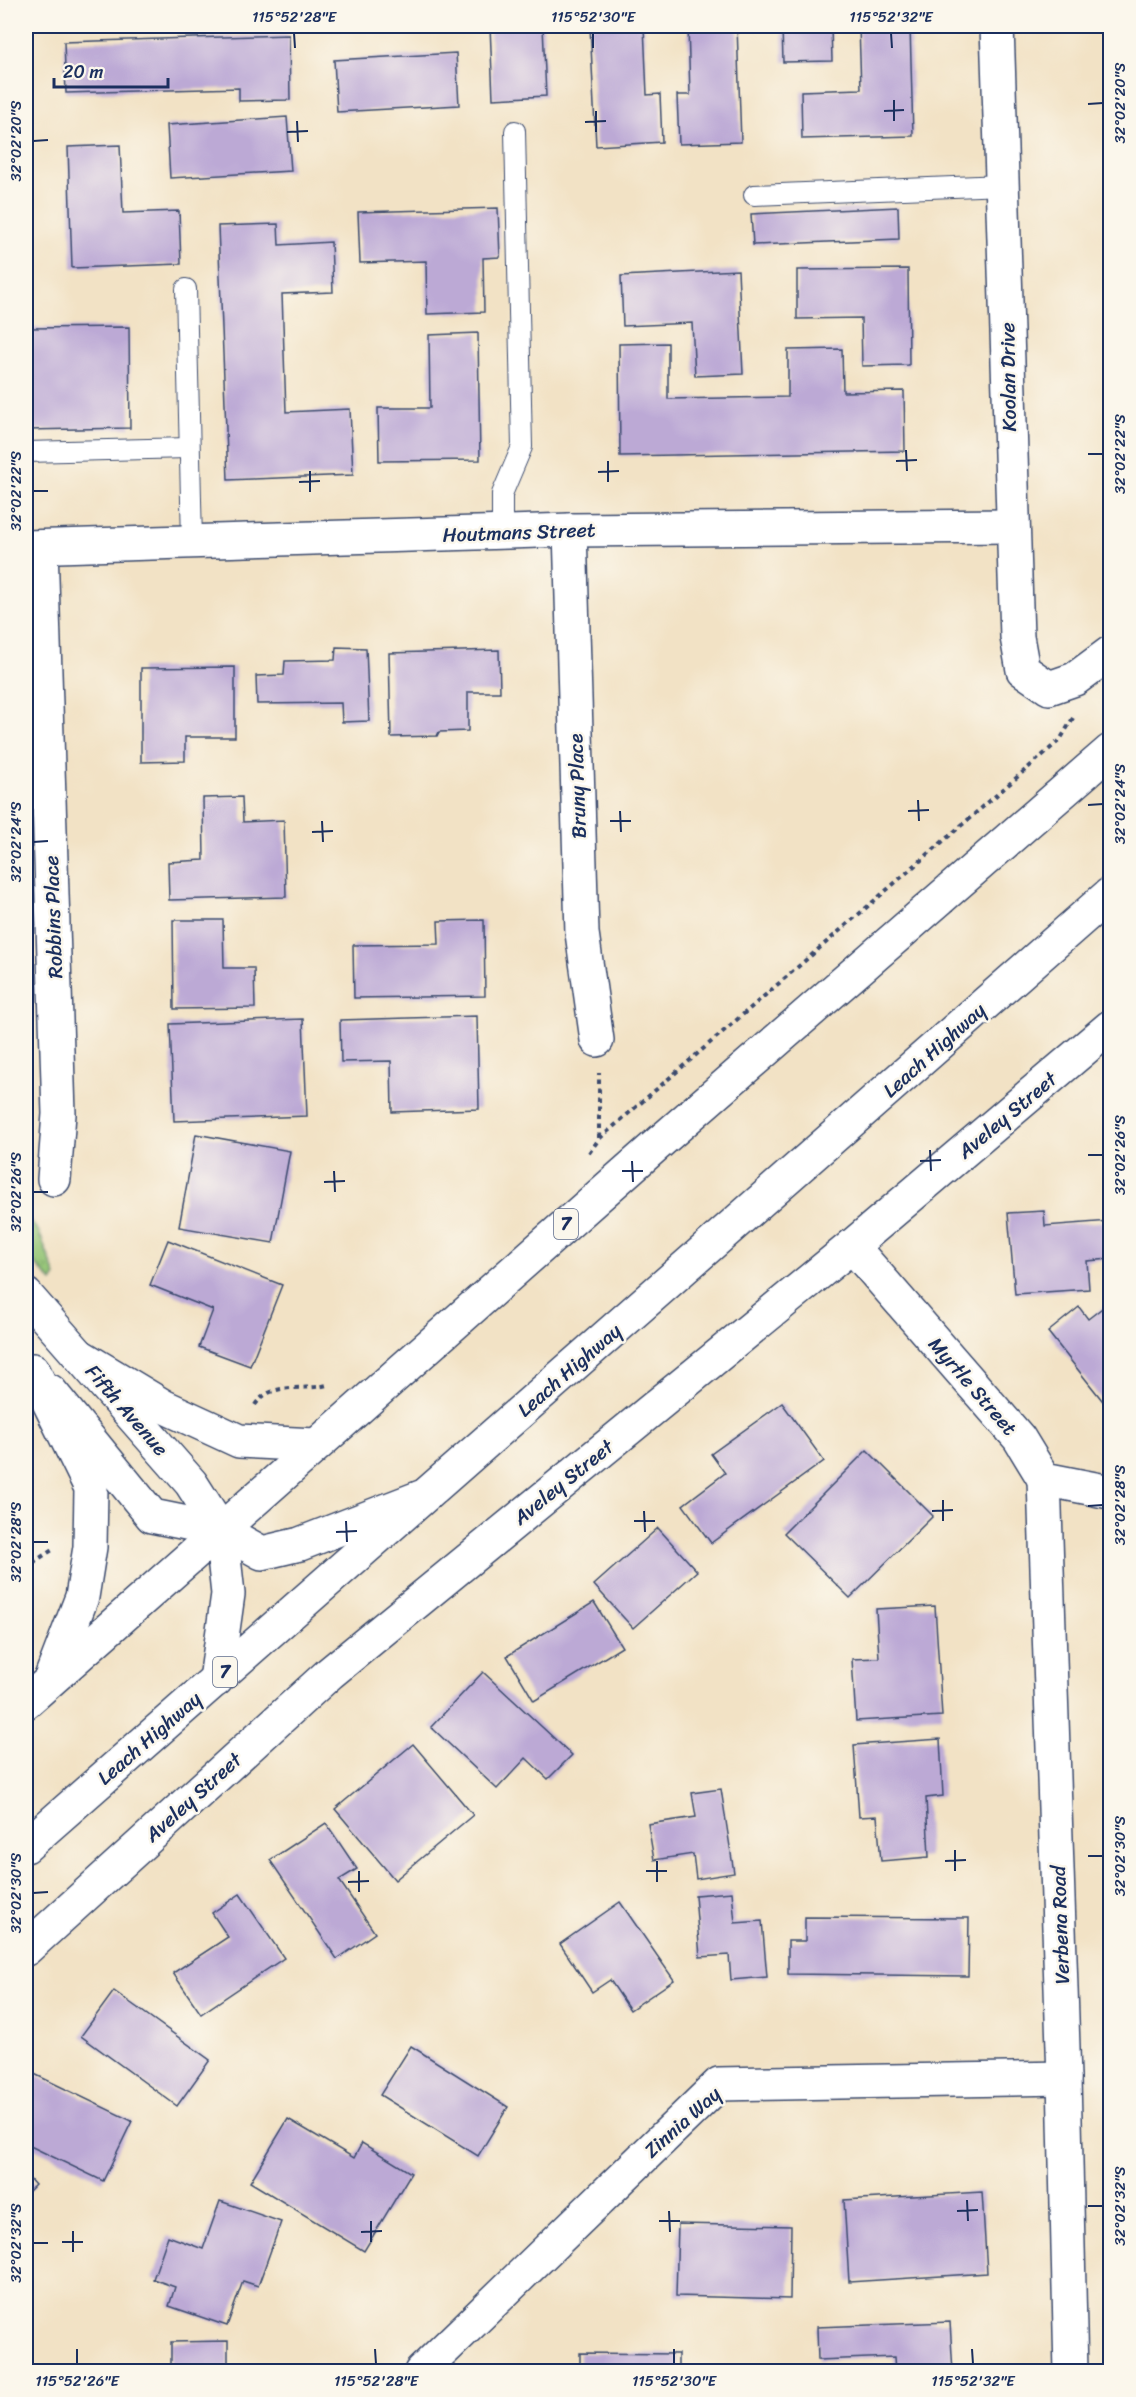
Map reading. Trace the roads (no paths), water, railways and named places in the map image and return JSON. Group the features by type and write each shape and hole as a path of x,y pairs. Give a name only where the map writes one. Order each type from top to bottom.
{"main road":[{"name":"Koolan Drive","path":"996,26 1003,185 1012,526 1017,637 1023,670 1049,688 1075,679 1110,653"},
{"name":"Houtmans Street","path":"33,547 570,530 1012,526"},
{"name":"Bruny Place","path":"570,530 582,933 597,1040"},
{"name":"Robbins Place","path":"33,547 59,1114 54,1179"},
{"name":"7","path":"26,1702 315,1445 1110,751"},
{"name":"Leach Highway","path":"26,1846 873,1105 1110,894"},
{"name":"Aveley Street","path":"26,1949 330,1673 852,1246 1110,1027"},
{"name":"Myrtle Street","path":"852,1246 1019,1438 1044,1479"},
{"name":"Fifth Avenue","path":"26,1295 190,1483 221,1530 228,1594 216,1680"},
{"path":"80,1356 163,1406 239,1441 315,1445"},
{"path":"29,1366 91,1488 90,1547 82,1598 51,1680"},
{"name":"Fifth Avenue","path":"29,1366 152,1516 221,1530 262,1553 300,1544 423,1497"},
{"path":"1044,1479 1110,1492"},
{"name":"Verbena Road","path":"1044,1479 1065,2078 1071,2372"},
{"name":"Zinnia Way","path":"421,2372 719,2084 1065,2078"}],"lane":[{"path":"502,533 502,494 522,447 515,131"},
{"path":"754,195 1003,185"},
{"path":"186,289 192,542"},
{"path":"26,452 189,448"}]}
